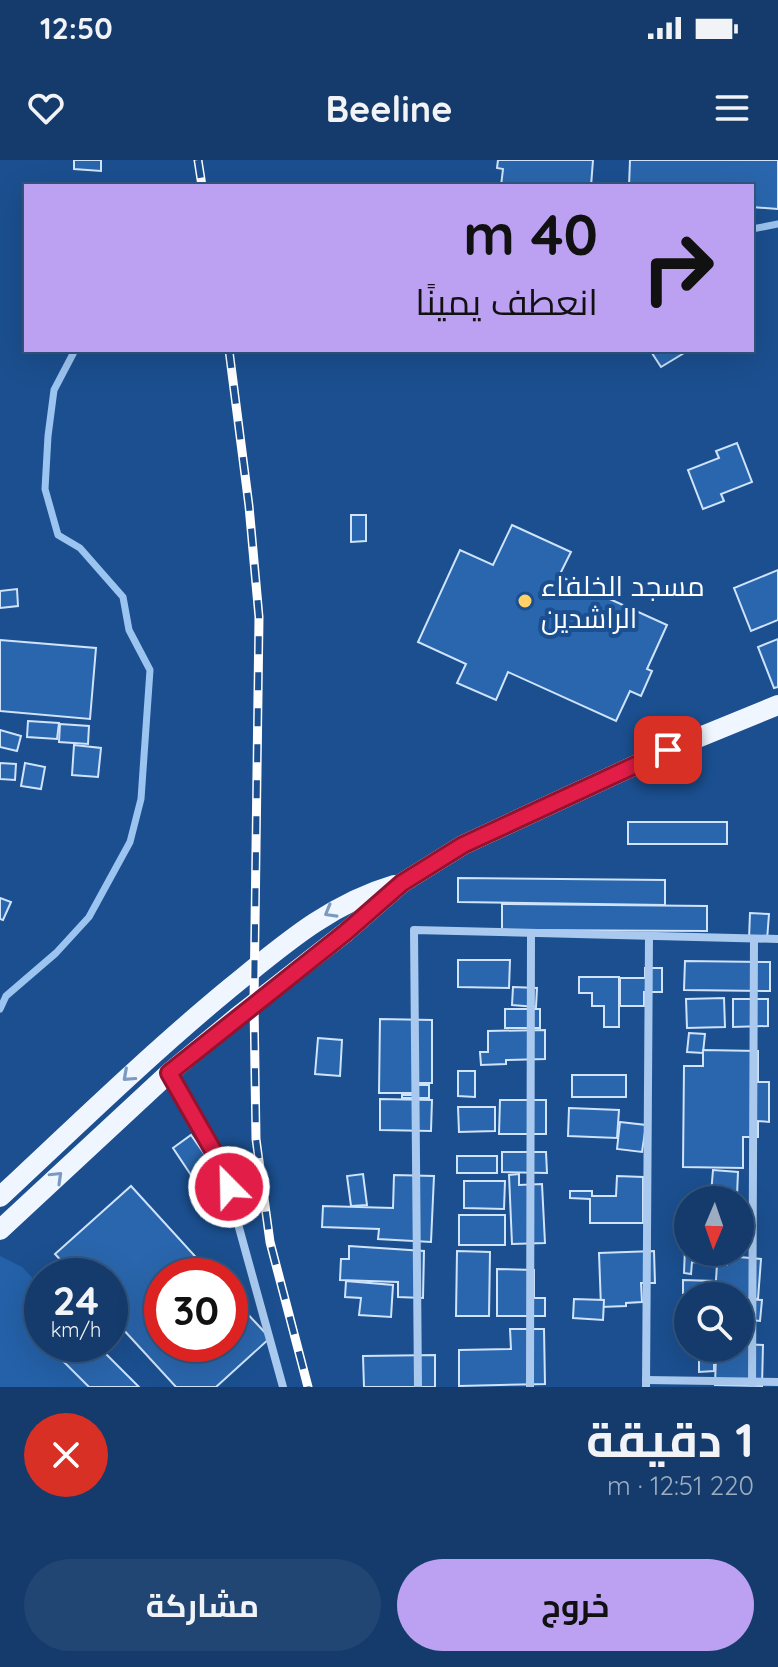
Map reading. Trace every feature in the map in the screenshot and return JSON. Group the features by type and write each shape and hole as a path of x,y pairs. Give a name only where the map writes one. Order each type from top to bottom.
{"main road":[{"path":"0,1230 169,1073 346,932 402,883 463,845 668,750 778,705"},
{"path":"0,1197 153,1054 306,927 361,896 402,883"}],"street":[{"path":"418,1387 414,930 778,939"},
{"path":"530,1387 531,933"},
{"path":"649,936 646,1384 778,1382"},
{"path":"752,1384 754,939"},
{"path":"169,1073 222,1166 283,1387"}],"shaded area":[{"path":"0,1256 24,1269 24,1362 112,1362 136,1387 0,1387"}],"building":[{"path":"74,160 101,160 101,171 74,169"},
{"path":"498,160 593,160 591,184 501,184 503,169 497,168"},
{"path":"630,160 778,160 778,209 754,207 754,184 629,184"},
{"path":"651,352 686,352 661,367"},
{"path":"737,443 752,482 721,494 724,501 703,509 688,470 719,458 716,451"},
{"path":"351,515 366,515 366,541 351,542"},
{"name":"مسجد الخلفاء الراشدين","path":"512,525 571,552 559,576 667,625 647,669 652,671 641,696 630,691 616,721 508,672 496,700 457,683 466,664 418,642 460,550 493,565"},
{"path":"778,570 778,620 751,631 734,588"},
{"path":"17,589 18,606 0,608 0,591"},
{"path":"778,639 778,687 774,688 758,647"},
{"path":"0,640 96,648 90,719 0,711"},
{"path":"28,721 59,723 57,739 27,737"},
{"path":"60,724 89,726 88,744 59,742"},
{"path":"0,730 21,736 17,751 0,747"},
{"path":"74,745 101,748 98,777 72,775"},
{"path":"0,763 16,764 15,780 0,779"},
{"path":"25,763 45,767 41,789 21,786"},
{"path":"628,822 727,822 727,844 628,844"},
{"path":"458,878 665,880 665,905 458,902"},
{"path":"0,898 11,902 3,920 0,919"},
{"path":"502,904 707,906 707,931 502,930"},
{"path":"750,913 769,914 767,940 749,939"},
{"path":"458,960 510,960 509,988 458,987"},
{"path":"685,961 770,962 770,991 684,990"},
{"path":"645,968 662,968 662,992 644,992 644,1006 620,1006 620,978 645,978"},
{"path":"579,977 619,977 619,1027 604,1027 604,1006 592,1006 592,993 579,993"},
{"path":"513,987 537,988 536,1007 512,1005"},
{"path":"724,998 725,1027 687,1028 686,999"},
{"path":"733,999 768,999 768,1026 733,1027"},
{"path":"505,1009 540,1009 540,1028 505,1028"},
{"path":"380,1019 432,1020 432,1083 415,1083 415,1093 379,1093"},
{"path":"545,1030 545,1059 506,1060 506,1064 481,1065 480,1052 488,1052 488,1031"},
{"path":"689,1033 705,1034 703,1053 687,1052"},
{"path":"318,1038 342,1040 340,1076 315,1074"},
{"path":"703,1050 758,1051 758,1082 769,1082 769,1122 758,1121 758,1137 743,1137 743,1168 683,1167 684,1066 703,1066"},
{"path":"458,1071 475,1071 475,1097 458,1096"},
{"path":"572,1075 626,1075 626,1097 572,1097"},
{"path":"417,1085 429,1085 429,1098 402,1098 402,1095 417,1095"},
{"path":"380,1099 432,1100 431,1131 380,1130"},
{"path":"500,1100 546,1100 546,1134 499,1134"},
{"path":"458,1107 495,1107 495,1131 459,1132"},
{"path":"569,1108 619,1110 617,1138 568,1136"},
{"path":"620,1122 646,1125 642,1152 617,1149"},
{"path":"191,1135 210,1162 191,1175 173,1148"},
{"path":"502,1152 546,1152 547,1173 502,1172"},
{"path":"457,1156 497,1156 497,1173 457,1173"},
{"path":"713,1170 738,1172 737,1186 712,1186"},
{"path":"363,1174 367,1205 351,1206 347,1176"},
{"path":"519,1174 519,1185 542,1184 545,1243 512,1244 509,1175"},
{"path":"394,1175 434,1176 431,1242 378,1239 379,1229 322,1227 323,1206 393,1208"},
{"path":"617,1176 643,1177 643,1223 590,1223 590,1199 570,1198 570,1191 592,1191 592,1196 616,1196"},
{"path":"464,1181 505,1181 504,1209 464,1208"},
{"path":"131,1186 197,1258 144,1258 144,1352 128,1335 128,1258 59,1258 55,1254"},
{"path":"459,1215 505,1215 505,1245 459,1245"},
{"path":"349,1246 424,1251 423,1298 398,1297 398,1282 340,1280 341,1259 349,1259"},
{"path":"457,1251 490,1252 489,1316 456,1316"},
{"path":"654,1251 655,1283 641,1283 642,1302 601,1307 599,1253"},
{"path":"754,1258 761,1259 758,1299 754,1299 754,1282 716,1282 717,1266 754,1266"},
{"path":"684,1266 692,1266 691,1274 684,1273"},
{"path":"497,1269 534,1270 534,1298 545,1298 545,1316 497,1316"},
{"path":"683,1280 715,1281 715,1282"},
{"path":"346,1281 393,1285 391,1317 359,1315 361,1298 345,1297"},
{"path":"574,1299 604,1300 603,1320 573,1318"},
{"path":"754,1300 762,1300 760,1321 754,1320"},
{"path":"248,1314 270,1338 248,1358"},
{"path":"510,1329 544,1329 545,1384 459,1386 459,1350 511,1349"},
{"path":"754,1345 763,1345 762,1386 715,1385 716,1362 754,1362"},
{"path":"435,1355 435,1387 364,1387 363,1356"},
{"path":"64,1362 114,1362 139,1387 89,1387"},
{"path":"153,1362 244,1362 216,1387 176,1387"},
{"path":"699,1362 714,1362 714,1371 699,1372"}],"waterway":[{"path":"754,229 778,224"},
{"path":"0,1009 6,996 56,953 89,917 130,842 141,799 150,670 129,630 123,597 80,548 58,535 45,489 54,390 74,352"}],"railway":[{"path":"198,160 202,184"},
{"path":"229,352 249,506 259,617 254,1003 256,1139 270,1242 308,1387"}],"place":[{"name":"مسجد الخلفاء الراشدين","path":"525,601"}],"route":[{"path":"229,1187 222,1166 169,1073 346,932 402,883 463,845 668,750"}]}
